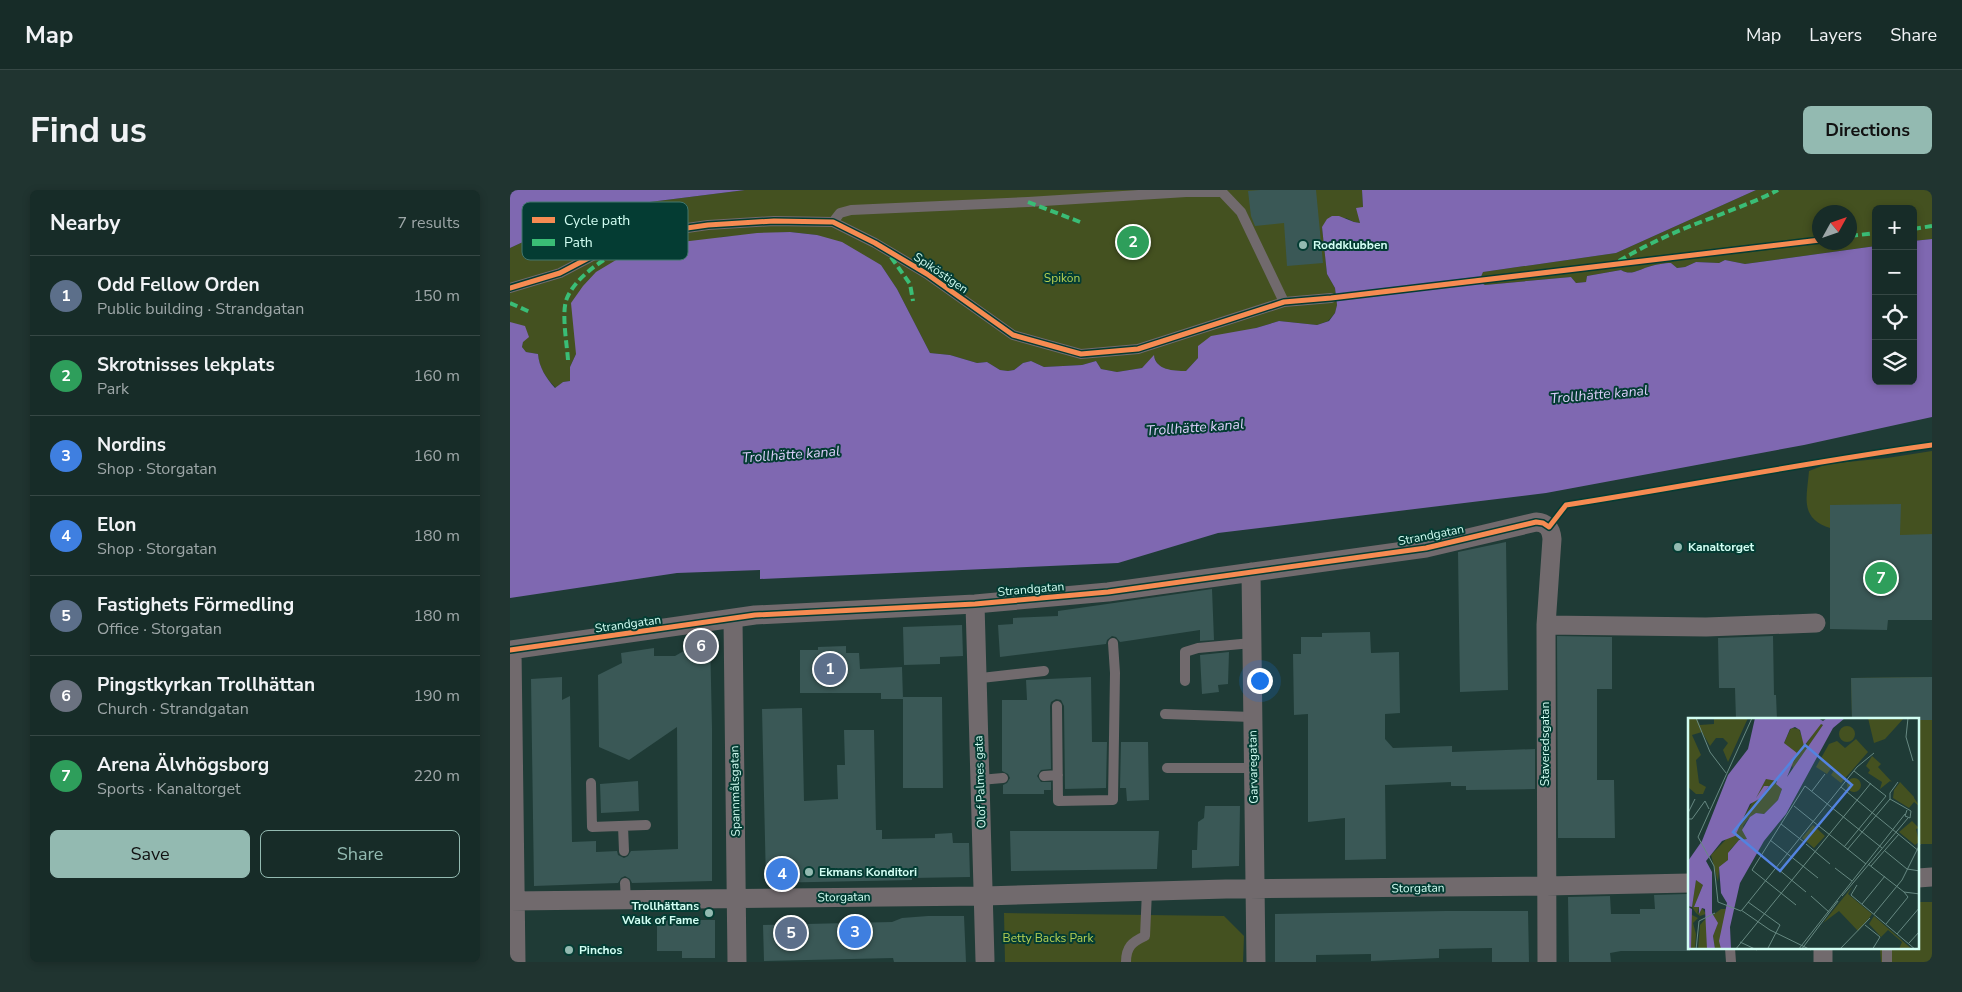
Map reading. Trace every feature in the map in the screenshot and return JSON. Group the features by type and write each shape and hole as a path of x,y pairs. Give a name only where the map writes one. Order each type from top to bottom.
{"street":[{"name":"Strandgatan","path":"511,650 755,615 1108,598 1251,572 1426,548 1536,522 1544,523 1549,527"},
{"name":"Staveredsgatan","path":"1547,962 1546,625 1552,539 1549,527"},
{"name":"Garvaregatan","path":"1251,572 1256,962"},
{"name":"Olof Palmes gata","path":"975,604 977,657 975,668 985,960"},
{"name":"Spannmålsgatan","path":"733,619 737,962"},
{"path":"1546,625 1706,627 1816,623"},
{"path":"511,650 513,901 516,962"},
{"name":"Storgatan","path":"513,901 626,891 736,899 1688,883"}],"lane":[{"path":"833,222 840,213 851,210 1028,202 1186,192 1222,192 1241,212 1284,302"},
{"name":"Spiköstigen","path":"688,228 718,224 774,221 833,222 875,243 927,274 1013,335 1081,354 1138,349 1284,302 1331,298"},
{"name":"Spiköstigen","path":"510,288 560,273 585,260"},
{"path":"1057,706 1058,801 1113,800 1115,673 1113,643"},
{"path":"1185,681 1185,652 1198,648 1252,643"},
{"path":"975,668 981,678 1044,671"},
{"path":"1165,714 1252,717"},
{"path":"1167,768 1253,768"},
{"path":"1044,776 1058,775"},
{"path":"980,780 1002,778"},
{"path":"591,783 592,827 646,824"},
{"path":"623,826 624,851"},
{"path":"1126,962 1128,946 1135,940 1145,936 1147,891"}],"green space":[{"name":"Spikön","path":"745,190 1362,190 1363,207 1359,213 1360,223 1346,218 1322,227 1327,274 1335,288 1337,305 1335,313 1328,321 1317,325 1279,321 1256,328 1198,358 1186,371 1162,367 1154,356 1142,368 1117,372 1101,369 1096,361 1082,365 1044,367 1031,361 1008,371 1000,370 987,362 977,363 950,355 930,353 897,289 881,265 817,235 790,232 721,237 576,354 570,367 570,381 563,382 556,388 544,373 538,354 526,352 522,347 523,342 510,322 510,248 522,242 522,260 688,260 688,202 650,202"},
{"path":"1756,190 1932,190 1932,239 1917,241 1917,205 1872,205 1872,247 1857,249 1857,205 1812,205 1812,250 1847,250 1745,264 1725,260 1719,263 1696,262 1677,268 1671,263 1665,263 1638,271 1625,272 1621,270 1587,276 1586,282 1576,283 1571,277 1485,285 1481,283 1480,278 1483,272 1616,253"},
{"path":"1932,451 1932,620 1888,620 1830,629 1830,528 1813,519 1809,512 1807,498 1809,471 1827,464"},
{"path":"1932,677 1932,844 1920,844 1920,718 1852,718 1851,678"},
{"path":"1920,902 1932,902 1932,962 1881,962 1880,950 1920,950"},
{"name":"Betty Backs Park","path":"1004,913 1224,916 1244,936 1243,962 1005,962"}],"water":[{"path":"510,190 745,190 650,202 522,202 522,242 510,248"},
{"name":"Trollhätte kanal","path":"1362,190 1756,190 1616,253 1483,272 1480,279 1481,283 1485,285 1571,277 1576,283 1586,282 1587,276 1621,270 1625,272 1638,271 1665,263 1671,263 1677,268 1696,262 1719,263 1725,260 1745,264 1872,247 1872,385 1917,385 1917,241 1932,239 1932,417 1804,445 1546,493 1218,533 1118,563 760,579 760,570 677,573 510,598 510,322 525,326 529,337 523,342 522,347 526,352 538,354 544,372 555,388 563,382 570,381 570,367 576,354 571,303 596,272 616,260 688,260 688,241 757,233 790,232 817,235 842,242 881,265 897,289 930,353 950,355 977,363 987,362 1000,370 1008,371 1031,361 1044,367 1082,365 1096,361 1101,369 1117,372 1142,368 1154,355 1155,360 1161,367 1186,371 1198,358 1198,346 1211,336 1256,328 1279,321 1317,325 1329,321 1335,313 1337,305 1335,288 1327,274 1322,227 1327,219 1332,216 1339,216 1360,223 1356,208 1363,207"}],"building":[{"name":"Roddklubben","path":"1316,190 1323,263 1287,266 1284,223 1255,226 1251,216 1248,191"},
{"path":"1901,504 1900,535 1932,534 1932,620 1888,620 1887,630 1830,629 1830,505"},
{"path":"1506,542 1508,690 1460,692 1458,552"},
{"path":"1212,589 1214,640 1200,641 1200,630 1120,642 1116,637 1112,636 1107,640 1106,644 1000,657 998,625 1013,624 1013,618 1058,616 1058,611"},
{"path":"962,625 963,656 940,657 940,664 904,665 903,627"},
{"path":"1370,632 1371,653 1399,652 1400,713 1385,714 1385,739 1393,748 1452,746 1452,752 1535,749 1535,789 1466,790 1466,786 1451,786 1451,782 1385,785 1386,859 1345,860 1345,818 1308,822 1308,714 1294,715 1293,654 1301,654 1301,637 1322,637 1322,633"},
{"path":"710,636 712,881 632,883 625,876 618,883 534,886 531,679 562,677 562,700 570,696 572,842 596,841 596,852 617,851 618,855 624,858 631,851 678,849 677,727 629,760 599,747 598,675 622,663 621,653 654,648 654,656 675,656"},
{"path":"1557,636 1612,637 1612,689 1597,689 1597,780 1614,780 1615,838 1558,838"},
{"path":"1773,636 1774,695 1776,695 1777,718 1736,718 1735,688 1719,688 1718,638"},
{"path":"846,646 846,653 859,653 860,669 902,667 903,699 881,699 881,693 800,693 800,650 818,650 818,647"},
{"path":"1229,652 1228,684 1218,685 1219,692 1202,694 1200,655"},
{"path":"1091,677 1092,742 1107,742 1106,788 1065,789 1064,706 1061,700 1056,699 1051,702 1050,706 1051,769 1041,770 1037,776 1041,782 1051,782 1051,790 1044,790 1044,794 1003,794 1003,785 1010,778 1008,774 1002,771 1002,700 1027,700 1026,680"},
{"path":"1932,677 1932,720 1920,720 1920,718 1852,718 1851,678"},
{"path":"903,697 942,697 943,788 903,788"},
{"path":"802,708 804,801 838,799 837,765 845,765 844,730 874,730 876,830 882,830 882,839 935,838 935,834 952,833 953,843 969,843 970,877 766,883 762,709"},
{"path":"1121,742 1148,742 1149,800 1127,801 1126,788 1120,788"},
{"path":"638,781 639,811 601,813 600,784"},
{"path":"1205,806 1240,806 1239,866 1192,868 1192,850 1197,850 1198,822 1204,818"},
{"path":"1010,831 1159,831 1157,869 1011,871"},
{"path":"1688,894 1688,950 1690,951 1621,951 1610,953 1611,962 1569,962 1568,897 1610,896 1611,914 1640,914 1640,909 1655,909 1654,895"},
{"path":"1528,911 1529,962 1492,962 1492,948 1439,949 1439,958 1371,961 1371,954 1316,955 1316,962 1275,962 1275,914"},
{"path":"964,916 966,962 894,962 893,958 764,961 763,925 892,922 902,918"},
{"path":"657,920 715,920 715,958 682,958 682,951 657,951"}],"marked path":[{"path":"1619,261 1689,226 1778,190"},
{"path":"1028,202 1080,222"},
{"path":"1917,228 1932,226"},
{"path":"1857,235 1872,233"},
{"path":"891,257 910,284 913,301"},
{"path":"568,360 564,320 567,298 576,283 604,260"},
{"path":"510,303 530,312"}],"cycle path":[{"path":"688,228 774,221 833,222 875,243 927,274 1013,335 1081,354 1138,349 1284,302 1812,241"},
{"path":"510,288 560,273 585,260"},
{"path":"510,650 755,615 975,604 1108,592 1426,548 1536,522 1543,523 1549,527 1566,505 1932,445"}],"place":[{"name":"Skrotnisses lekplats","path":"1133,242"},
{"name":"Roddklubben","path":"1303,245"},
{"name":"Kanaltorget","path":"1678,547"},
{"name":"Arena Älvhögsborg","path":"1881,578"},
{"name":"Pingstkyrkan Trollhättan","path":"701,646"},
{"name":"Odd Fellow Orden","path":"830,669"},
{"name":"Ekmans Konditori","path":"809,872"},
{"name":"Elon","path":"782,874"},
{"name":"Trollhättans Walk of Fame","path":"709,913"},
{"name":"Nordins","path":"855,932"},
{"name":"Fastighets Förmedling","path":"791,933"},
{"name":"Pinchos","path":"569,950"}]}
